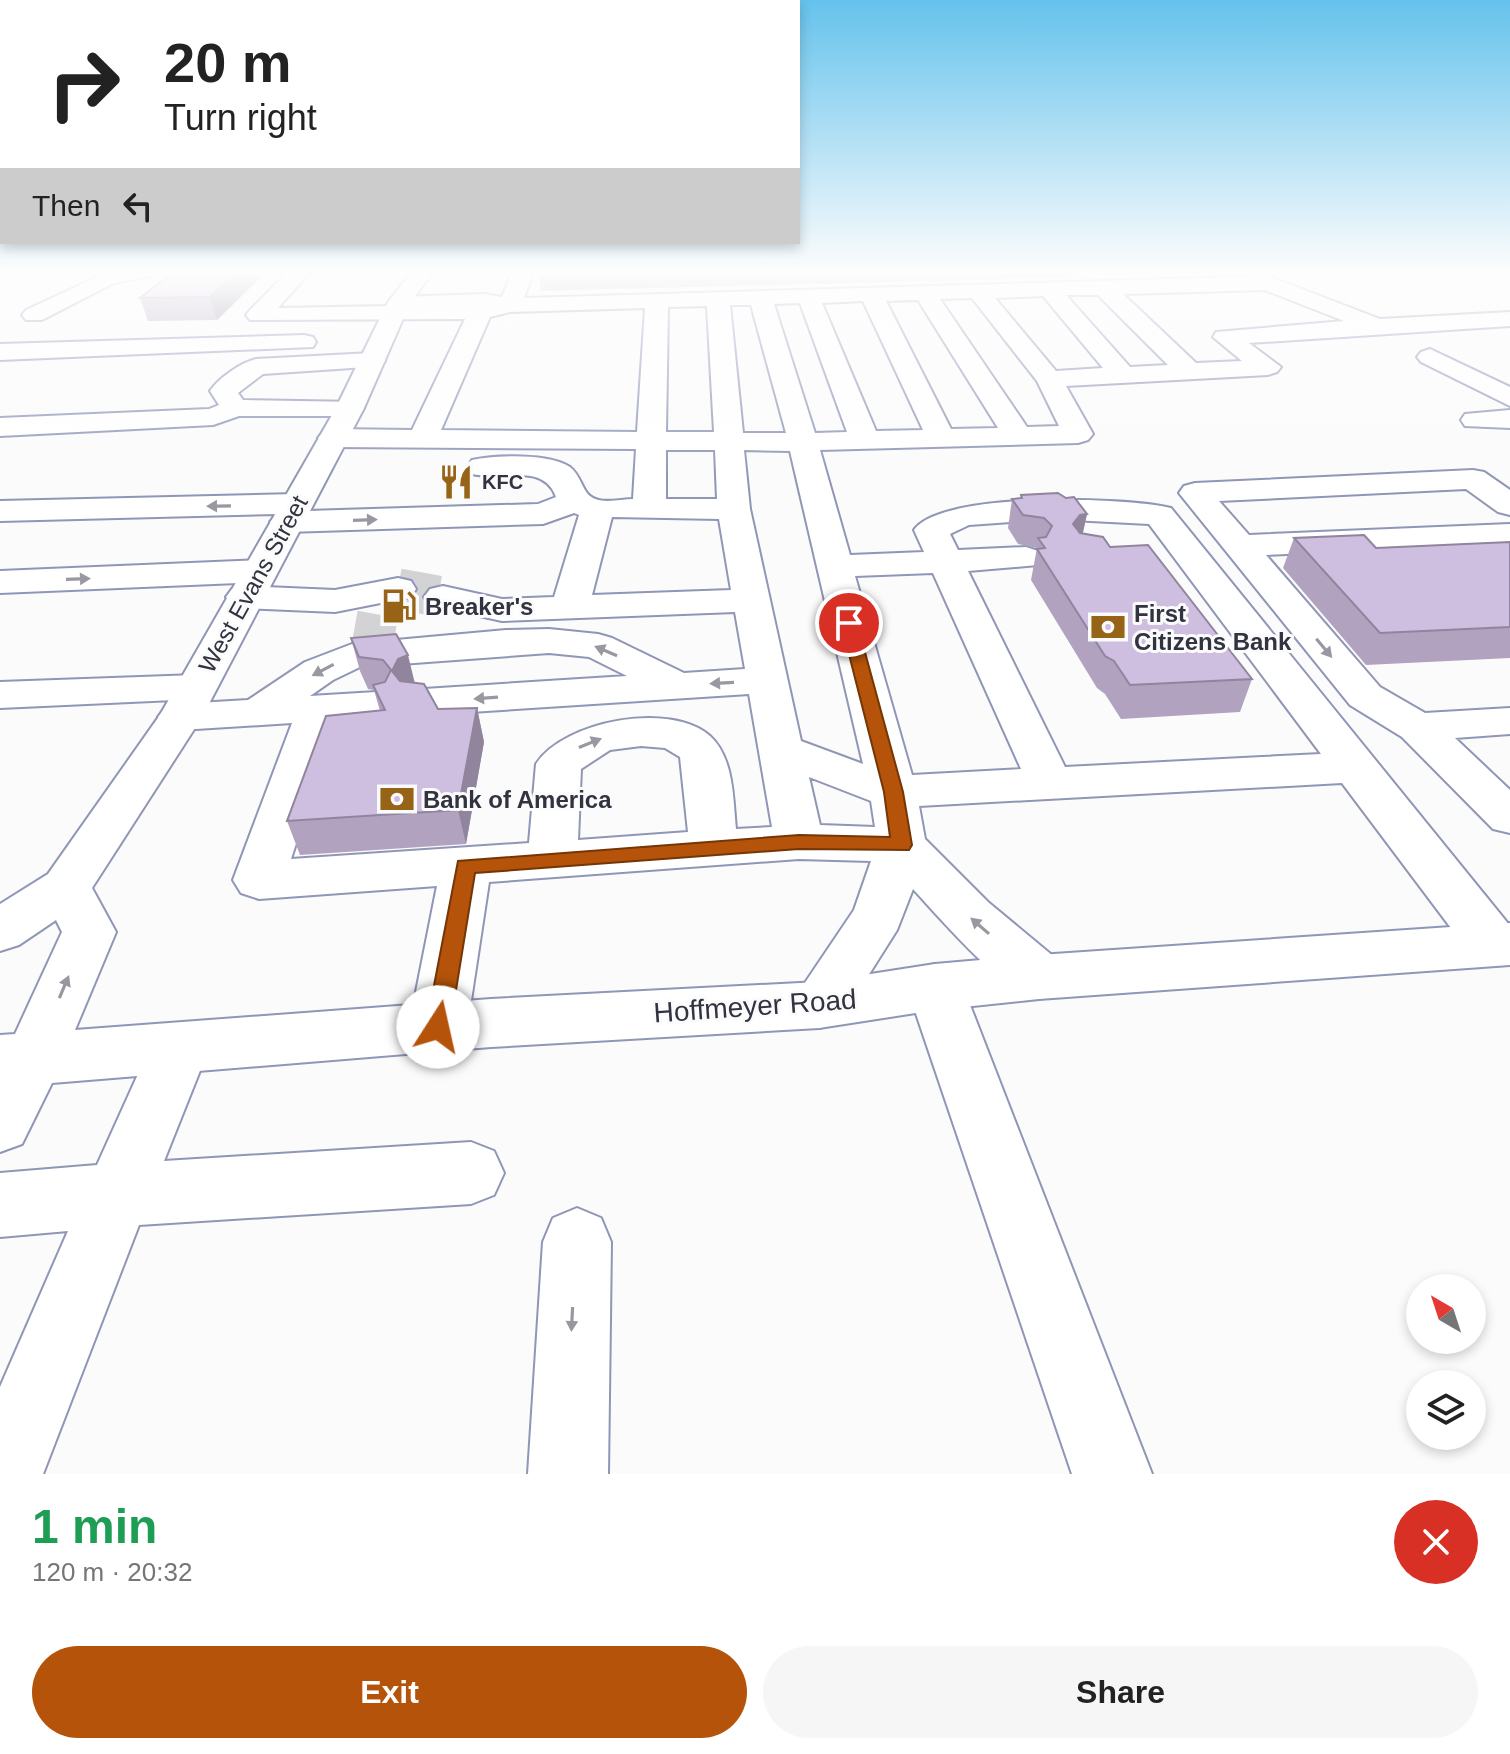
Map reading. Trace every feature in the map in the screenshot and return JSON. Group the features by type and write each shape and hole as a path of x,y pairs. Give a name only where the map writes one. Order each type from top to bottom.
{"main road":[{"path":"0,352 214,340"},
{"path":"352,340 256,367 223,391 235,408 334,437 424,458 556,471 585,506 570,607"},
{"name":"West Evans Street","path":"0,931 66,887 188,702 334,437 381,340"},
{"path":"424,458 469,340"},
{"path":"649,509 656,340"},
{"path":"721,340 734,509 799,842"},
{"path":"773,340 803,442 893,792 902,845 878,916 819,1005"},
{"path":"825,340 865,440"},
{"path":"893,340 942,439"},
{"path":"955,340 1019,437"},
{"path":"424,458 570,439 803,442 1078,434 1049,379 1017,340"},
{"path":"1092,340 1123,375"},
{"path":"1157,340 1190,372"},
{"path":"1049,379 1268,367 1230,340"},
{"path":"1430,357 1510,398"},
{"path":"1434,385 1482,383"},
{"path":"0,427 213,417 235,408"},
{"path":"1475,420 1510,419"},
{"path":"556,471 570,439"},
{"path":"1509,814 1417,727 1365,696 1195,493 1510,476"},
{"path":"1473,479 1510,505"},
{"path":"0,511 543,514 585,506 734,509"},
{"path":"1050,783 931,530 963,516 1052,509 1159,515 1356,767 1502,945"},
{"path":"1237,546 1510,534"},
{"path":"1144,551 1186,549"},
{"path":"835,566 1026,558"},
{"path":"0,582 253,584 390,612 446,635 502,610"},
{"path":"390,612 752,600"},
{"path":"259,712 319,671 352,656 506,642 549,641 598,646 676,685"},
{"path":"424,702 768,680"},
{"path":"2,697 188,702 259,712 376,705"},
{"path":"319,708 259,880 799,842 902,845 969,916 1039,977"},
{"path":"1417,727 1510,721"},
{"path":"552,860 559,764 577,748 600,738 628,734 673,734 692,742 702,757 714,848"},
{"path":"780,749 893,792 1356,767"},
{"path":"438,1027 466,866"},
{"path":"0,1124 17,1060 89,932 66,887"},
{"name":"Hoffmeyer Road","path":"17,1060 438,1027 819,1005 935,987 1039,977 1502,945"},
{"path":"935,987 1112,1474"},
{"path":"3,1474 179,1048"},
{"path":"0,1205 471,1173"},
{"path":"568,1474 577,1242"}],"building":[{"path":"1058,493 1066,498 1074,497 1087,514 1080,515 1073,524 1080,533 1103,537 1110,547 1148,545 1252,679 1130,685 1114,661 1105,656 1037,549 1045,548 1038,538 1046,537 1052,526 1044,518 1023,515 1012,499 1022,498 1021,495"},
{"path":"1364,535 1376,548 1510,542 1510,627 1380,633 1294,538"},
{"path":"396,634 408,655 398,659 392,671 400,681 424,684 438,709 477,708 458,810 287,821 326,716 385,710 373,685 385,682 391,670 383,660 359,657 351,638"}],"tunnel":[{"path":"398,589 443,597"},
{"path":"354,631 399,639"}],"place":[{"name":"KFC","path":"456,482"},
{"name":"Breaker's","path":"399,606"},
{"name":"First Citizens Bank","path":"1108,627"},
{"name":"Bank of America","path":"397,799"}],"route":[{"path":"438,1027 466,866 799,842 902,845 893,792 849,623"}]}
